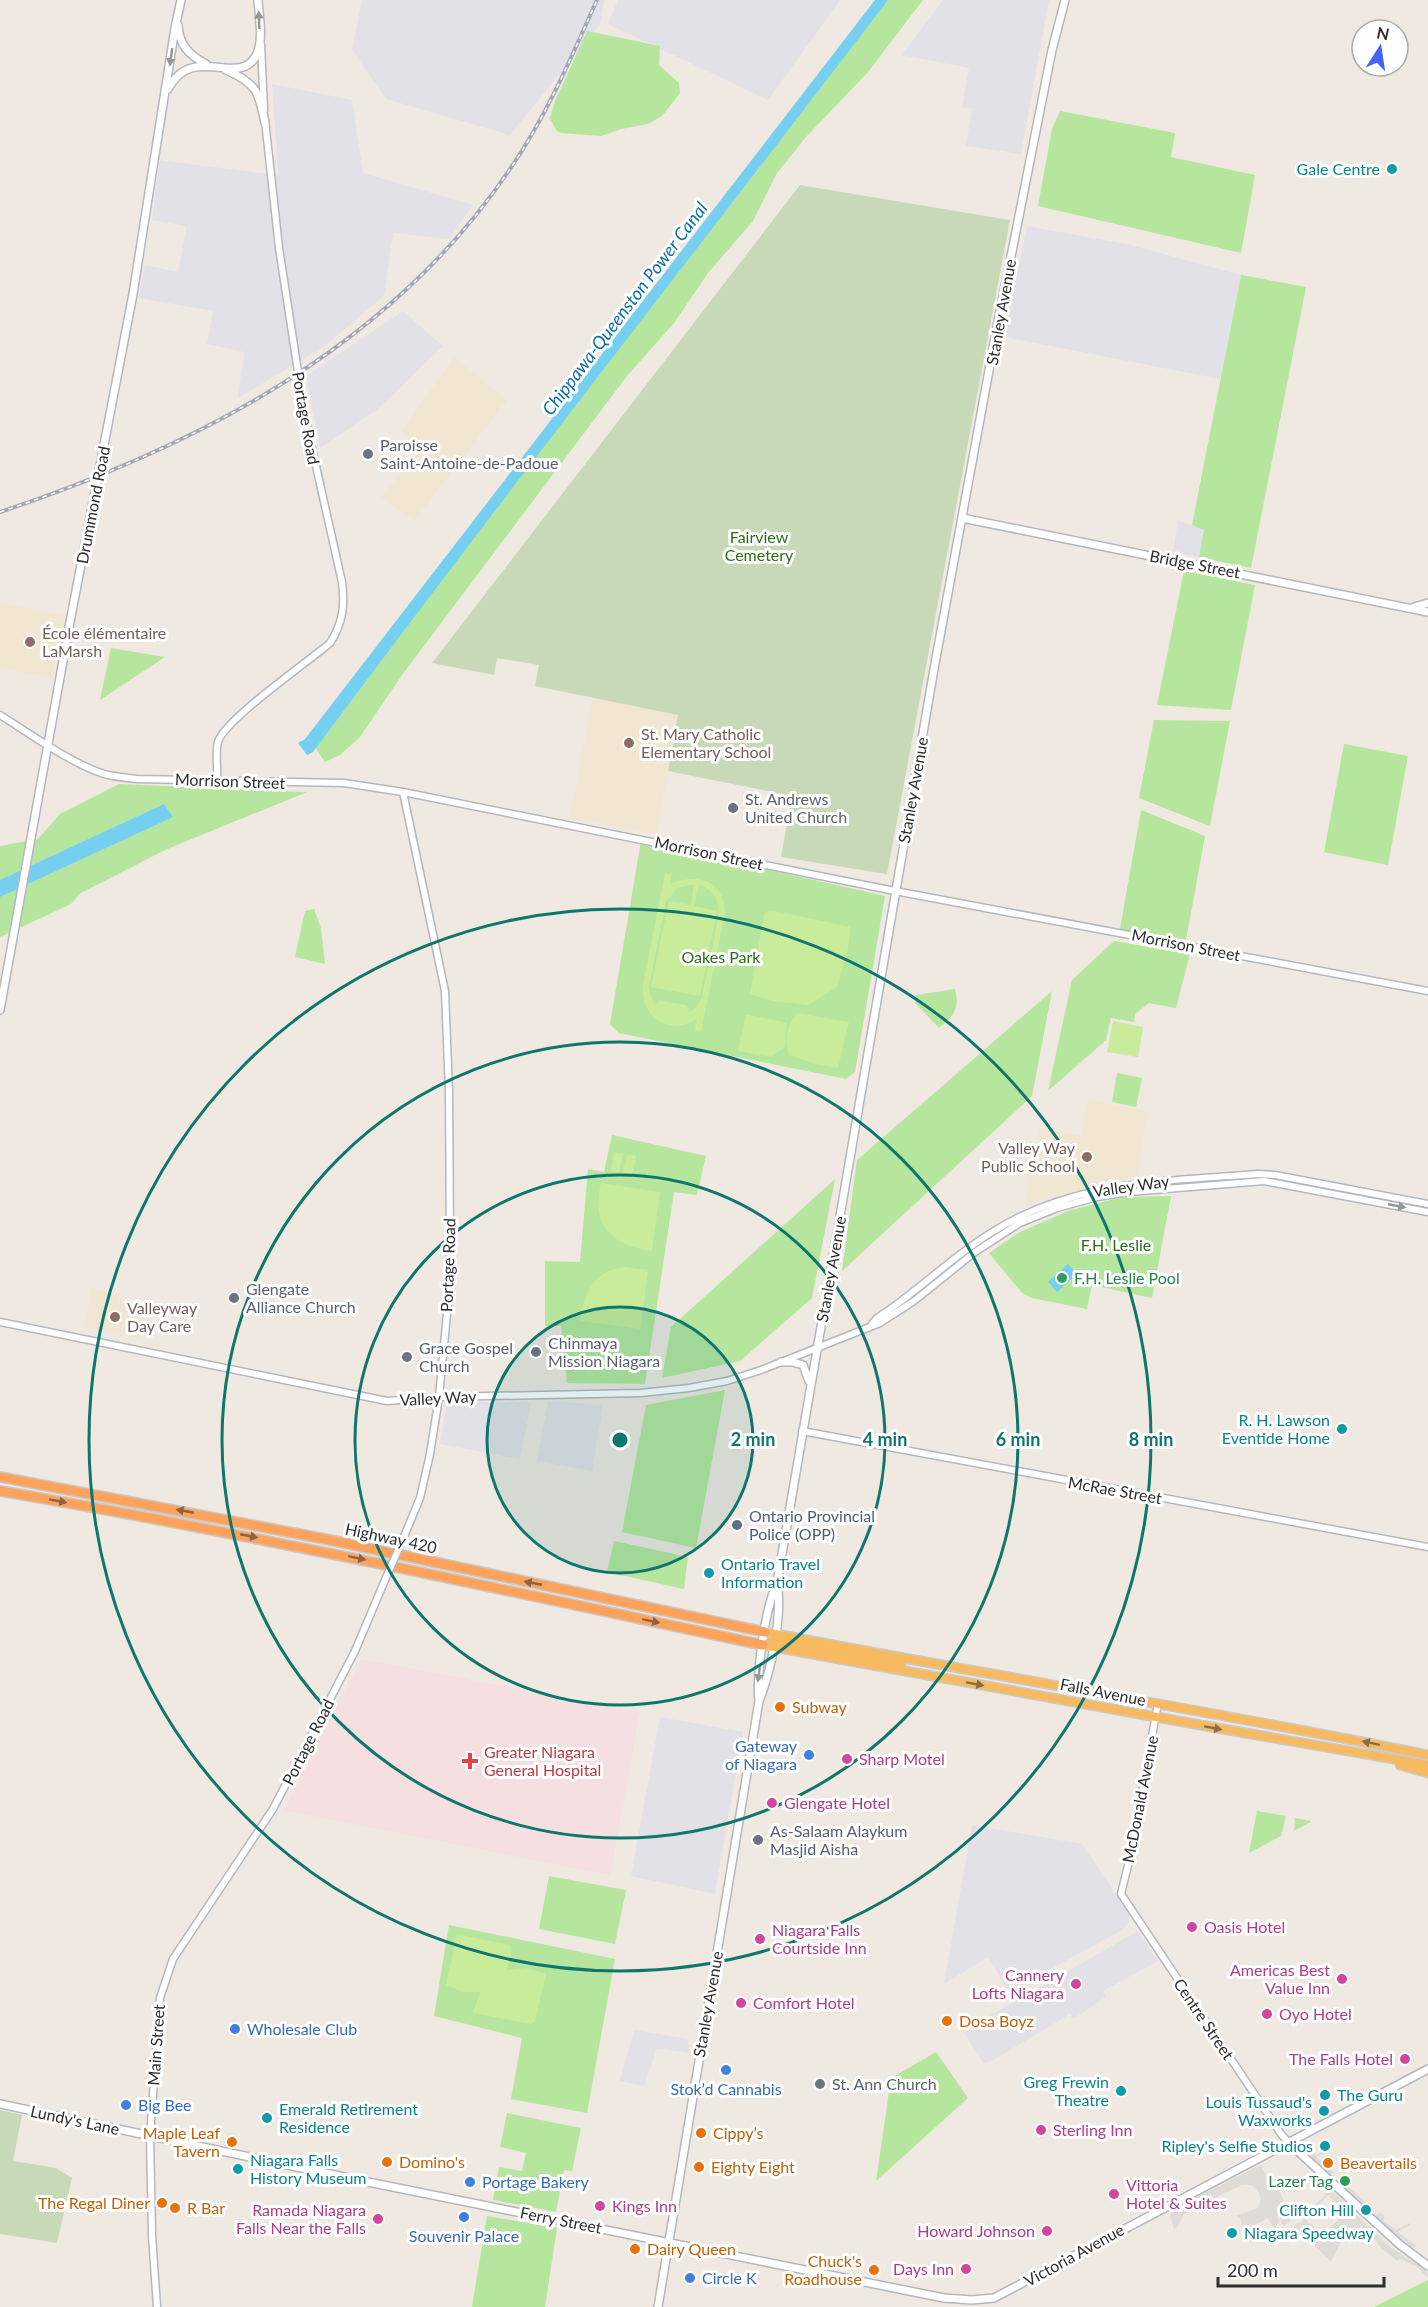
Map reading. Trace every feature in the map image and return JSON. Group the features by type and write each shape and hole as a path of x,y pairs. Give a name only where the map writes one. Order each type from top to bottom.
{"highway":[{"name":"Highway 420","path":"0,1477 325,1539 770,1640"},
{"name":"Highway 420","path":"0,1491 322,1550 770,1640"},
{"name":"Falls Avenue","path":"770,1640 1158,1703 1428,1755"},
{"name":"Falls Avenue","path":"770,1640 1156,1717 1428,1765"},
{"path":"1365,1755 1428,1773"}],"main road":[{"name":"Drummond Road","path":"0,1010 47,744 113,402 181,0"},
{"name":"Portage Road","path":"258,0 260,40"},
{"name":"Stanley Avenue","path":"658,2307 759,1701 757,1684 770,1640 771,1598 777,1583 895,891 962,518 1035,135 1065,0"},
{"path":"177,20 178,36 184,48 208,66"},
{"path":"223,69 244,66 256,56 260,40"},
{"path":"165,94 176,75 183,70 198,65 223,69 242,77 257,90 265,123"},
{"name":"Bridge Street","path":"962,518 1428,612"},
{"path":"1408,608 1428,603"},
{"path":"781,1362 793,1362 803,1366 808,1376 810,1390"},
{"name":"Victoria Avenue","path":"972,2300 994,2298 1164,2206 1428,2069"},
{"name":"Lundy's Lane","path":"0,2104 150,2136"},
{"name":"Ferry Street","path":"150,2136 944,2298 972,2300"},
{"path":"1289,2143 1399,2244 1428,2266"}],"street":[{"name":"Portage Road","path":"217,780 218,743 223,732 240,715 330,643 338,631 344,605 342,582 305,417 279,248 265,123 260,40"},
{"name":"Morrison Street","path":"0,715 47,744 107,774 137,778 344,783 403,792 611,832 895,891 1428,991"},
{"name":"Portage Road","path":"270,1814 355,1651 403,1539 426,1479 439,1396 449,1293 450,1245 449,1079 445,991 403,792"},
{"name":"Valley Way","path":"872,1324 877,1318 918,1290 965,1250 993,1231 1033,1210 1086,1192 1132,1184 1258,1174 1275,1175 1428,1204"},
{"name":"Valley Way","path":"0,1322 387,1401 439,1396 667,1391 727,1381 817,1348 872,1324 880,1323 903,1309 969,1256 1020,1223 1058,1208 1098,1197 1140,1191 1264,1181 1428,1212"},
{"name":"McRae Street","path":"802,1431 1428,1547"},
{"name":"McDonald Avenue","path":"1121,1894 1132,1849 1158,1703"},
{"name":"Main Street","path":"157,2307 152,2235 150,2136 162,1986 173,1959 270,1814"},
{"name":"Centre Street","path":"1121,1894 1235,2067 1289,2143"}],"shaded area":[{"path":"362,0 604,0 600,24 510,135 386,99 352,50"},
{"path":"618,0 840,0 768,100 608,24"},
{"path":"943,0 1049,0 1021,154 966,146 972,109 962,107 969,68 902,55"},
{"path":"272,84 352,100 363,173 473,205 449,239 393,233 384,296 323,347 238,398 244,352 207,344 213,311 139,298 145,265 178,272 185,235 186,226 152,220 160,160 259,173 278,173"},
{"path":"1027,226 1131,245 1241,275 1220,379 1004,337"},
{"path":"403,311 443,346 379,408 320,448 306,376"},
{"path":"454,357 507,400 414,521 381,497 422,449 402,431"},
{"path":"1178,521 1204,530 1199,557 1173,552"},
{"name":"École élémentaire LaMarsh","path":"0,603 65,616 53,678 0,669"},
{"name":"St. Mary Catholic Elementary School","path":"593,697 679,715 656,834 570,818"},
{"name":"Valley Way Public School","path":"1088,1100 1147,1111 1137,1177 1067,1192 1025,1206 1040,1128 1082,1136"},
{"name":"Valleyway Day Care","path":"92,1288 119,1294 118,1302 146,1307 140,1338 85,1327"},
{"path":"548,1401 603,1405 592,1471 537,1461"},
{"path":"447,1402 531,1402 520,1459 440,1444"},
{"name":"Greater Niagara General Hospital","path":"361,1659 640,1712 610,1875 284,1810"},
{"path":"660,1717 743,1732 715,1894 631,1876"},
{"path":"972,1825 1082,1844 1130,1915 1130,1921 1122,1930 1009,1992 988,1957 944,1984"},
{"path":"1138,1931 1158,1961 1103,1991 1106,1997 1073,2019 1070,2014 992,2061 983,2063 963,2031"},
{"path":"634,2030 688,2039 689,2053 657,2048 644,2086 620,2081"},
{"path":"1311,2149 1317,2155 1326,2150 1327,2152 1316,2157 1335,2173 1328,2174 1306,2151"},
{"path":"1261,2165 1270,2183 1275,2182 1288,2209 1294,2216 1285,2226 1279,2215 1277,2217 1279,2222 1274,2229 1268,2218 1244,2231 1240,2218 1236,2216 1258,2208 1261,2199 1257,2189 1251,2185 1242,2185 1190,2210 1184,2214 1177,2228 1174,2229 1170,2215 1174,2208"},
{"path":"1340,2179 1373,2209 1370,2211 1359,2203 1338,2183"},
{"path":"1329,2191 1333,2192 1390,2247 1422,2267 1428,2274 1428,2278 1414,2264 1401,2259 1397,2261 1382,2249 1370,2234 1362,2238 1358,2237 1357,2241 1350,2240 1345,2243 1341,2241 1331,2262 1293,2227 1297,2223 1302,2223 1304,2216","holes":["1328,2195 1343,2210 1343,2214 1326,2232 1320,2233 1311,2223 1308,2223 1307,2219"]},
{"path":"1380,2212 1384,2216 1384,2221 1396,2230 1409,2223 1410,2225 1398,2232 1417,2246 1413,2248 1377,2220 1376,2216"}],"green space":[{"path":"887,0 923,0 868,72 806,137 777,173 753,221 708,273 674,323 627,376 402,675 360,737 340,755 325,762 312,743"},
{"path":"587,31 660,46 659,65 679,83 680,93 662,116 648,124 621,129 601,136 561,133 556,130 550,118 555,101"},
{"path":"1060,111 1175,133 1171,157 1255,175 1241,253 1038,206 1052,129"},
{"name":"Fairview Cemetery","path":"800,185 1010,220 887,874 781,857 792,796 668,771 678,715 535,686 539,665 497,658 494,675 432,663"},
{"path":"1241,275 1306,287 1251,568 1199,557 1204,530 1192,525"},
{"path":"1184,571 1255,585 1231,710 1157,705"},
{"path":"111,648 165,657 100,700"},
{"path":"1154,720 1230,721 1210,826 1139,798"},
{"path":"1344,744 1408,756 1388,865 1324,852"},
{"path":"119,784 307,792 165,850 81,893 71,904 0,937 0,897 172,817 164,804 0,881 0,846 38,839 60,814"},
{"path":"1141,810 1205,836 1186,940 1120,929"},
{"name":"Oakes Park","path":"641,841 885,896 855,1072 846,1079 619,1033 610,1024"},
{"path":"665,873 671,875 670,884 699,879 714,886 724,902 725,913 701,1032 695,1031 697,1019 676,1026 658,1021 646,1006 643,985","holes":["694,884 691,905 669,901 651,987 700,996 717,911 694,906 699,885 705,887 713,894 718,904 717,922 702,997 689,1013 687,1005 660,1001 654,1005 649,986 666,902 677,888"]},
{"path":"314,909 321,928 325,964 295,957 305,911"},
{"path":"770,910 850,927 848,949 837,987 808,1005 772,1001 750,994 764,914"},
{"path":"1114,941 1190,954 1176,1008 1149,1003 1135,1014 1134,1022 1111,1018 1106,1040 1048,1091 1072,980"},
{"path":"955,989 956,1007 949,1020 939,1028 915,1003 916,995"},
{"path":"1052,991 1032,1096 842,1271 857,1160"},
{"path":"797,1013 849,1022 838,1068 815,1064 789,1055 787,1033"},
{"path":"746,1014 787,1023 785,1047 771,1057 738,1051"},
{"path":"1113,1021 1143,1027 1138,1057 1107,1052"},
{"path":"1117,1073 1142,1078 1136,1107 1112,1102"},
{"path":"612,1135 706,1156 697,1195 674,1192 645,1384 567,1383 561,1326 545,1326 545,1261 580,1262 588,1169 604,1172"},
{"path":"614,1152 623,1154 619,1173 611,1171"},
{"path":"627,1154 636,1156 632,1176 623,1174"},
{"path":"835,1179 812,1298 740,1361 662,1378 671,1327"},
{"path":"601,1183 660,1192 652,1251 625,1244 607,1230 599,1210"},
{"name":"F.H. Leslie","path":"1171,1196 1152,1298 1092,1285 1087,1309 1032,1298 1022,1293 989,1253 1020,1232 1068,1211 1122,1197"},
{"path":"625,1267 648,1270 640,1329 580,1321 584,1301 592,1285 605,1273"},
{"path":"725,1390 696,1548 622,1532 646,1405"},
{"path":"614,1541 688,1557 684,1589 607,1572"},
{"path":"1257,1811 1286,1816 1281,1836 1249,1853"},
{"path":"1295,1818 1311,1821 1311,1822 1294,1831"},
{"path":"549,1876 626,1890 615,1944 539,1929"},
{"path":"449,1925 615,1959 587,2113 511,2099 522,2038 434,2016"},
{"path":"460,1935 510,1945 511,1956 507,1970 527,1968 546,1974 535,2021 531,2024 473,2013 480,1992 462,1992 446,1985 456,1938"},
{"path":"936,2052 968,2098 876,2181 891,2078"},
{"path":"0,2110 22,2115 13,2161 56,2168 72,2178 57,2243 0,2234"},
{"path":"507,2113 581,2128 572,2171 564,2170 556,2212 493,2200 499,2167 522,2171 526,2153 500,2147"},
{"path":"487,2216 557,2228 545,2307 472,2307"},
{"path":"1428,2280 1428,2307 1374,2307"}],"water":[{"name":"Chippawa-Queenston Power Canal","path":"875,0 888,0 527,469 313,752 307,755 298,743 305,739"},
{"path":"164,804 173,817 0,897 0,880"},
{"name":"F.H. Leslie Pool","path":"1068,1264 1077,1274 1057,1292 1048,1282"}],"railway":[{"path":"0,512 74,486 217,421 285,382 349,338 408,288 462,232 510,169 557,87 597,0"}],"place":[{"name":"Gale Centre","path":"1392,169"},
{"name":"Paroisse Saint-Antoine-de-Padoue","path":"368,454"},
{"name":"École élémentaire LaMarsh","path":"30,642"},
{"name":"St. Mary Catholic Elementary School","path":"629,743"},
{"name":"St. Andrews United Church","path":"733,808"},
{"name":"Valley Way Public School","path":"1087,1157"},
{"name":"F.H. Leslie Pool","path":"1062,1278"},
{"name":"Glengate Alliance Church","path":"234,1298"},
{"name":"Valleyway Day Care","path":"115,1317"},
{"name":"Chinmaya Mission Niagara","path":"536,1352"},
{"name":"Grace Gospel Church","path":"407,1357"},
{"name":"R. H. Lawson Eventide Home","path":"1342,1429"},
{"name":"Ontario Provincial Police (OPP)","path":"737,1525"},
{"name":"Ontario Travel Information","path":"709,1573"},
{"name":"Subway","path":"780,1707"},
{"name":"Gateway of Niagara","path":"809,1755"},
{"name":"Sharp Motel","path":"847,1759"},
{"name":"Greater Niagara General Hospital","path":"470,1761"},
{"name":"Glengate Hotel","path":"772,1803"},
{"name":"As-Salaam Alaykum Masjid Aisha","path":"758,1840"},
{"name":"Oasis Hotel","path":"1192,1927"},
{"name":"Niagara Falls Courtside Inn","path":"760,1939"},
{"name":"Americas Best Value Inn","path":"1342,1979"},
{"name":"Cannery Lofts Niagara","path":"1076,1984"},
{"name":"Comfort Hotel","path":"741,2003"},
{"name":"Oyo Hotel","path":"1267,2014"},
{"name":"Dosa Boyz","path":"947,2021"},
{"name":"Wholesale Club","path":"235,2029"},
{"name":"The Falls Hotel","path":"1405,2059"},
{"name":"Stok’d Cannabis","path":"726,2070"},
{"name":"St. Ann Church","path":"820,2084"},
{"name":"Greg Frewin Theatre","path":"1121,2091"},
{"name":"The Guru","path":"1325,2095"},
{"name":"Big Bee","path":"126,2105"},
{"name":"Louis Tussaud's Waxworks","path":"1324,2111"},
{"name":"Emerald Retirement Residence","path":"267,2118"},
{"name":"Sterling Inn","path":"1041,2130"},
{"name":"Cippy’s","path":"701,2133"},
{"name":"Maple Leaf Tavern","path":"232,2142"},
{"name":"Ripley's Selfie Studios","path":"1325,2146"},
{"name":"Domino's","path":"387,2162"},
{"name":"Beavertails","path":"1328,2163"},
{"name":"Eighty Eight","path":"699,2167"},
{"name":"Niagara Falls History Museum","path":"238,2169"},
{"name":"Lazer Tag","path":"1345,2181"},
{"name":"Portage Bakery","path":"470,2182"},
{"name":"Vittoria Hotel & Suites","path":"1114,2194"},
{"name":"The Regal Diner","path":"162,2203"},
{"name":"Kings Inn","path":"600,2206"},
{"name":"R Bar","path":"175,2208"},
{"name":"Clifton Hill","path":"1366,2210"},
{"name":"Souvenir Palace","path":"464,2217"},
{"name":"Ramada Niagara Falls Near the Falls","path":"378,2219"},
{"name":"Howard Johnson","path":"1047,2231"},
{"name":"Niagara Speedway","path":"1232,2233"},
{"name":"Dairy Queen","path":"635,2249"},
{"name":"Days Inn","path":"966,2269"},
{"name":"Chuck's Roadhouse","path":"874,2270"},
{"name":"Circle K","path":"690,2278"}]}
